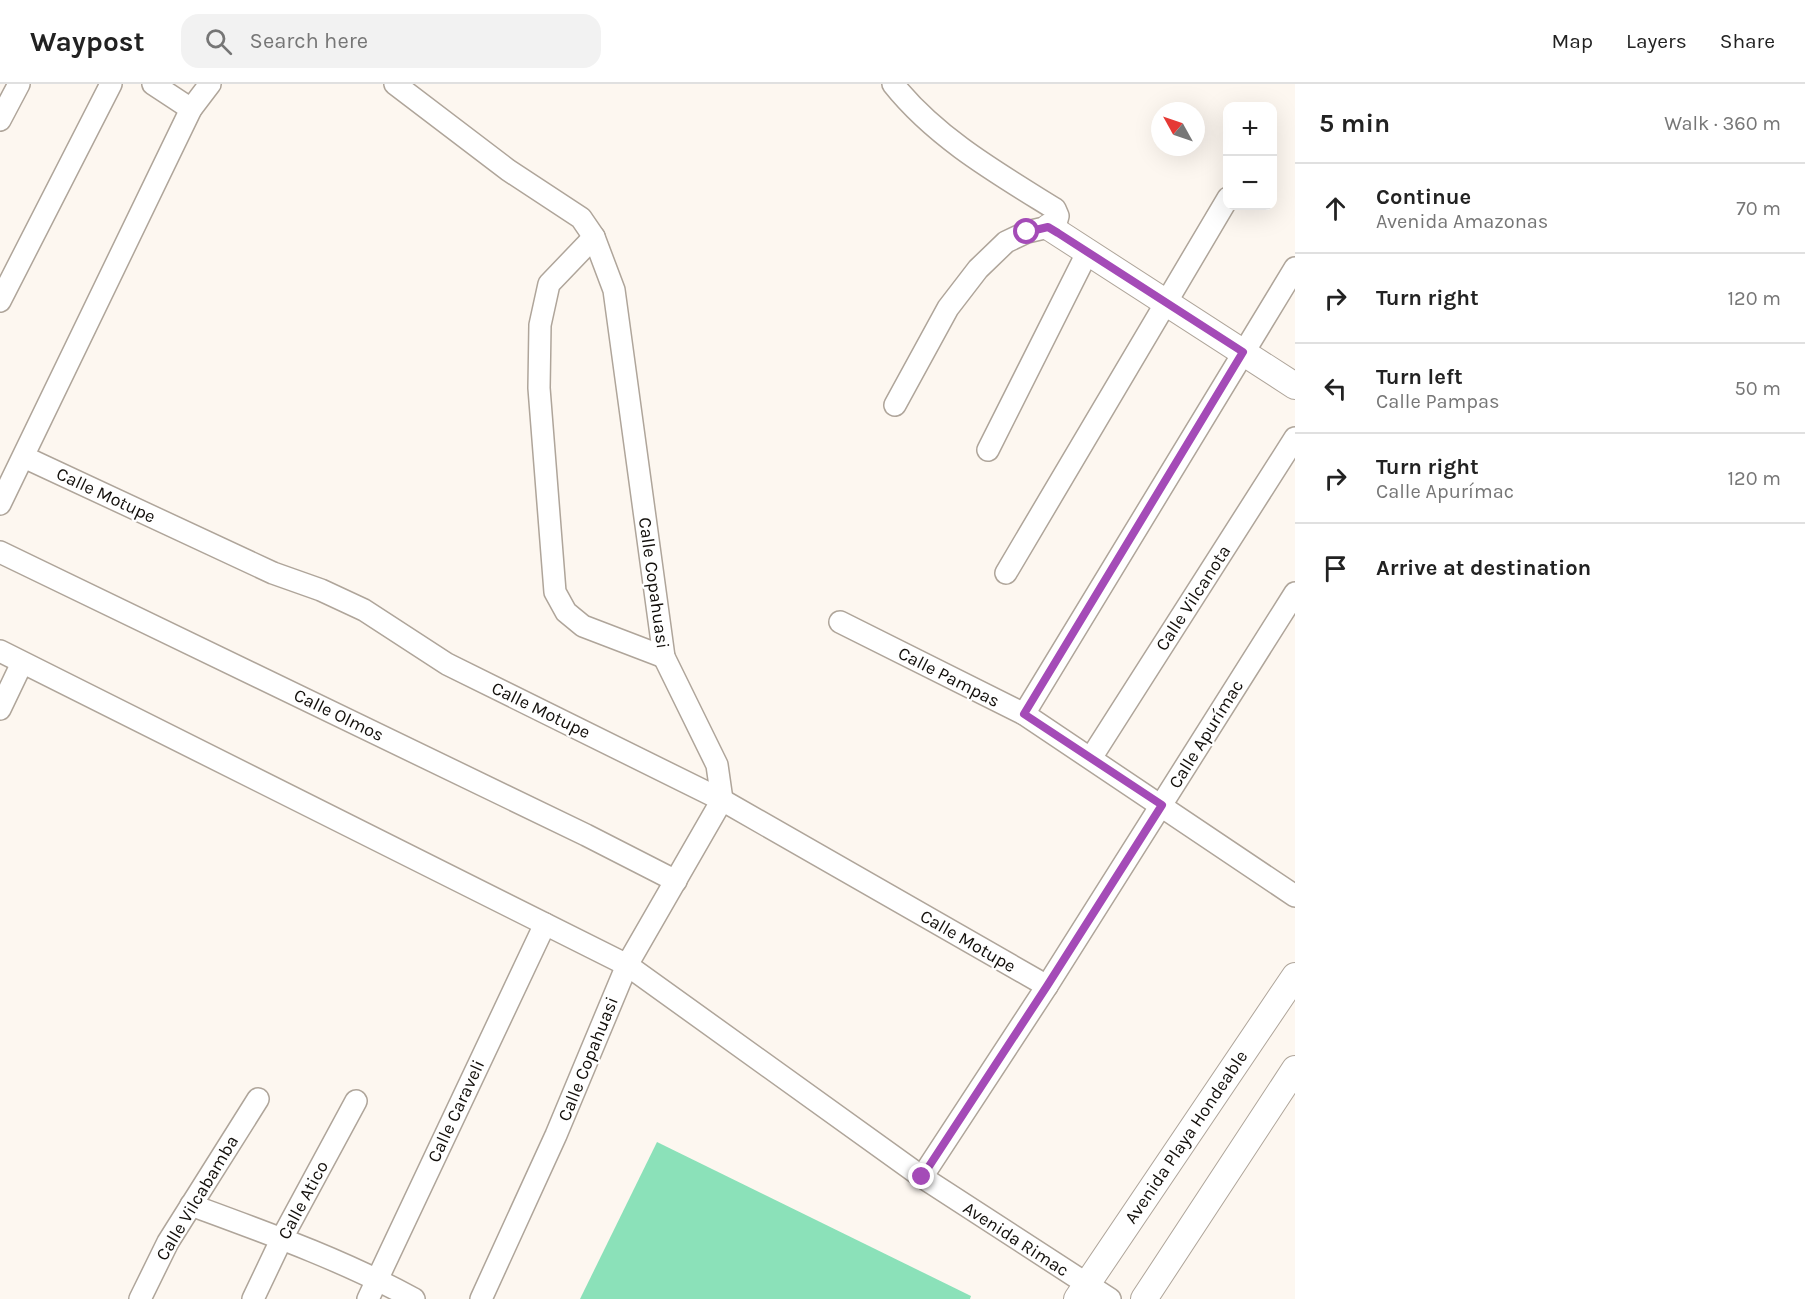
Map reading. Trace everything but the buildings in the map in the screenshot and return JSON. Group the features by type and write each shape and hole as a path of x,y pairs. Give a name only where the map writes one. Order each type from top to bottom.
{"street":[{"path":"0,120 19,84"},
{"path":"0,301 111,84"},
{"path":"153,84 191,110"},
{"path":"0,504 191,110 210,84"},
{"name":"Calle Copahuasi","path":"394,84 508,170 581,218 594,237 614,290 664,657 717,765 722,800 627,964 556,1135 481,1299"},
{"path":"893,84 906,100 958,147 1055,209 1059,216 1053,226 1027,232 1006,242 978,269 948,308 895,405"},
{"path":"1006,573 1223,205"},
{"path":"1048,227 1295,386"},
{"path":"594,237 549,284 540,325 539,388 555,592 566,612 583,626 664,657"},
{"path":"988,450 1088,251"},
{"path":"1024,714 1295,268"},
{"name":"Calle Vilcanota","path":"1091,758 1295,438"},
{"name":"Calle Motupe","path":"24,457 273,573 321,590 364,610 447,664 722,800 1047,986"},
{"name":"Calle Olmos","path":"0,552 676,881"},
{"name":"Calle Apurímac","path":"922,1177 1047,986 1295,593"},
{"name":"Calle Pampas","path":"840,622 1024,714 1295,896"},
{"name":"Avenida Rimac","path":"0,651 627,964 1081,1292 1110,1299"},
{"path":"0,710 22,663"},
{"name":"Calle Caraveli","path":"368,1299 545,924"},
{"name":"Avenida Playa Hondeable","path":"1081,1292 1295,976"},
{"path":"1144,1299 1295,1069"},
{"name":"Calle Vilcabamba","path":"140,1299 168,1242 258,1099"},
{"name":"Calle Atico","path":"253,1299 282,1239 356,1101"},
{"path":"191,1205 282,1239 377,1279 414,1299"}],"green space":[{"path":"657,1142 971,1296 970,1299 580,1299"}],"route":[{"path":"922,1177 1162,805 1024,714 1243,352 1048,227 1027,232"}]}
